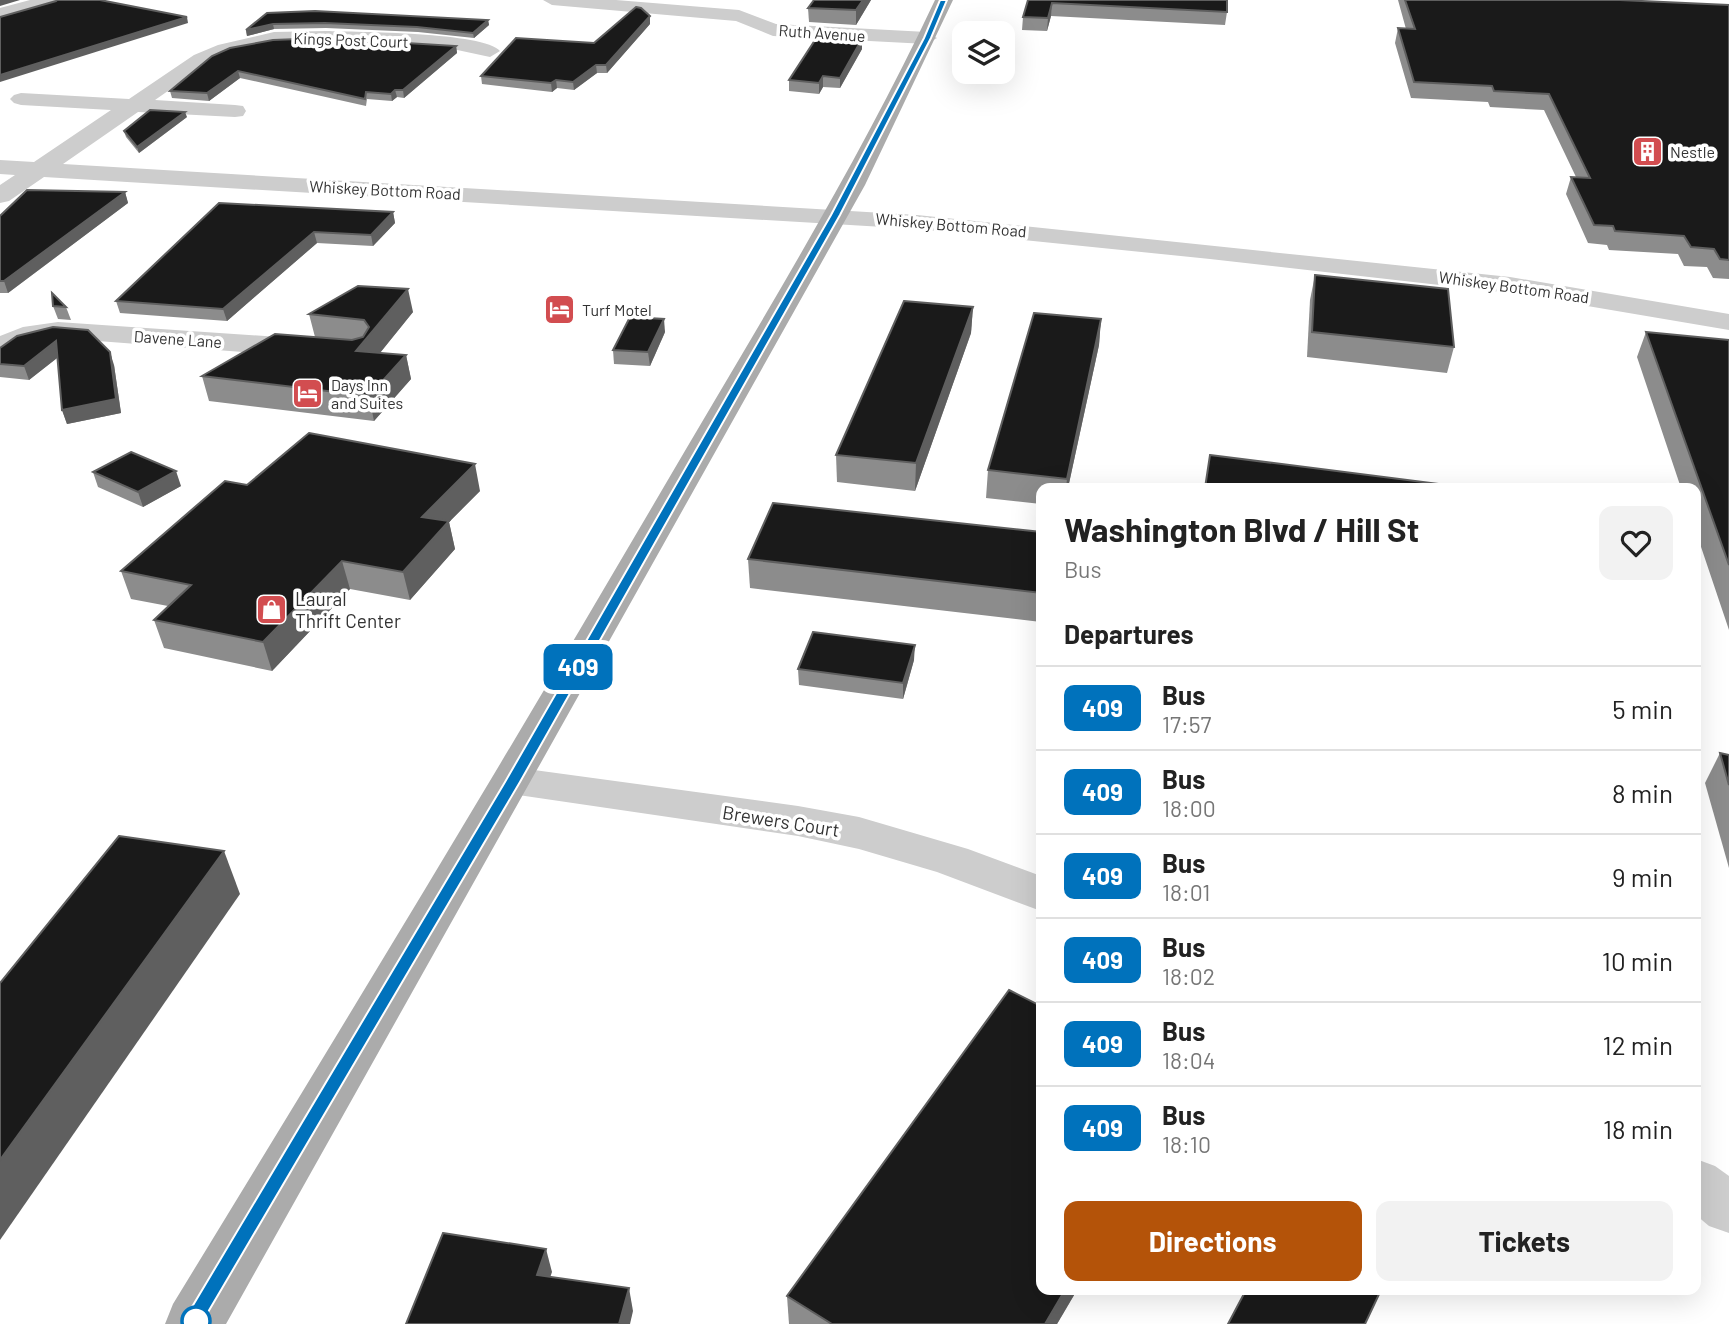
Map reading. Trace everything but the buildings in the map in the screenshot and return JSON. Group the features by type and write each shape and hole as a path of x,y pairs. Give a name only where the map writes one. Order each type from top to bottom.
{"main road":[{"path":"194,1324 512,782 835,215 928,38 944,0"}],"street":[{"path":"0,14 51,0"},
{"name":"Ruth Avenue","path":"552,0 739,16 773,30 928,38"},
{"path":"739,16 752,0"},
{"name":"Kings Post Court","path":"0,195 213,53 265,40 322,37 467,45 490,51"},
{"path":"21,99 235,111"},
{"name":"Whiskey Bottom Road","path":"0,167 835,215 1082,237 1470,281 1602,299 1729,322"},
{"name":"Davene Lane","path":"0,346 23,336 58,330 331,350"},
{"name":"Brewers Court","path":"512,782 798,821 859,833 952,860 1036,892"},
{"path":"1701,1187 1729,1208"}],"bus line":[{"name":"409","path":"194,1324 512,782 835,215 928,38 944,0"}],"place":[{"name":"Nestle","path":"1647,152"},
{"name":"Turf Motel","path":"559,310"},
{"name":"Days Inn and Suites","path":"308,394"},
{"name":"Laural Thrift Center","path":"272,610"}]}
